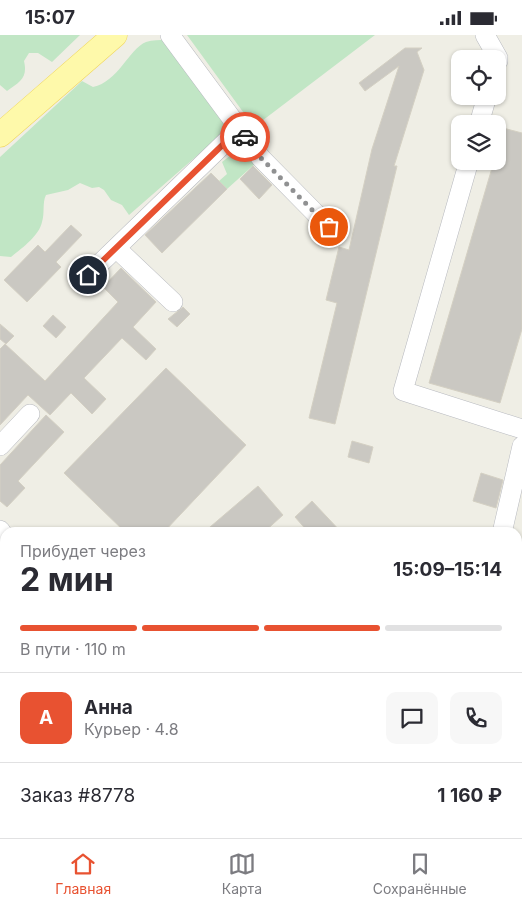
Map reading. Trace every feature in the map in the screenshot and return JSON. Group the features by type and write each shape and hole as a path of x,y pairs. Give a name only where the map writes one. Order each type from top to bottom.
{"main road":[{"path":"0,135 115,35"}],"street":[{"path":"170,35 261,158 329,227"},
{"path":"485,35 493,50"},
{"path":"88,275 239,129"},
{"path":"466,170 403,391 522,429"},
{"path":"116,249 173,302"},
{"path":"0,446 30,414"},
{"path":"503,527 522,446"}],"green space":[{"path":"0,35 80,35 52,62 38,53 29,53 24,61 24,76 7,91 0,85"},
{"path":"187,35 375,35 254,127"},
{"path":"166,40 231,126 129,215 122,205 111,200 104,190 99,187 92,188 80,183 68,190 46,195 43,219 37,232 30,241 11,257 0,256 0,157 82,81 93,87 102,84 140,46 148,41"},
{"path":"242,151 248,153 257,162 227,189 219,181 227,174 222,162 235,152"}],"building":[{"path":"405,48 422,48 417,52 424,70 394,166 397,166 335,424 309,418 337,303 326,300 339,247 349,250 372,149 399,66 365,91 359,83"},
{"path":"506,129 522,133 522,329 500,403 429,383 491,170 506,170"},
{"path":"253,166 272,185 259,199 240,179"},
{"path":"211,173 227,189 162,253 145,235"},
{"path":"71,225 82,235 56,262 61,267 27,302 4,280 38,245 45,252"},
{"path":"121,268 156,302 133,327 156,349 146,360 122,338 84,378 106,399 92,414 71,393 50,415 28,395 0,425 0,349 5,344 45,381 118,302 103,287"},
{"path":"183,307 190,314 177,327 168,319"},
{"path":"53,315 66,327 56,338 43,326"},
{"path":"0,324 14,336 6,344 0,339"},
{"path":"166,368 246,445 169,527 120,527 64,473"},
{"path":"46,415 64,432 18,481 25,488 7,507 0,501 0,465"},
{"path":"352,441 373,447 369,463 348,457"},
{"path":"481,473 503,480 496,508 473,501"},
{"path":"258,486 283,515 270,527 210,527"},
{"path":"312,501 336,527 304,527 295,517"}],"way so far":[{"path":"245,137 261,158 329,227"}],"route":[{"path":"88,275 239,129 245,137"}]}
